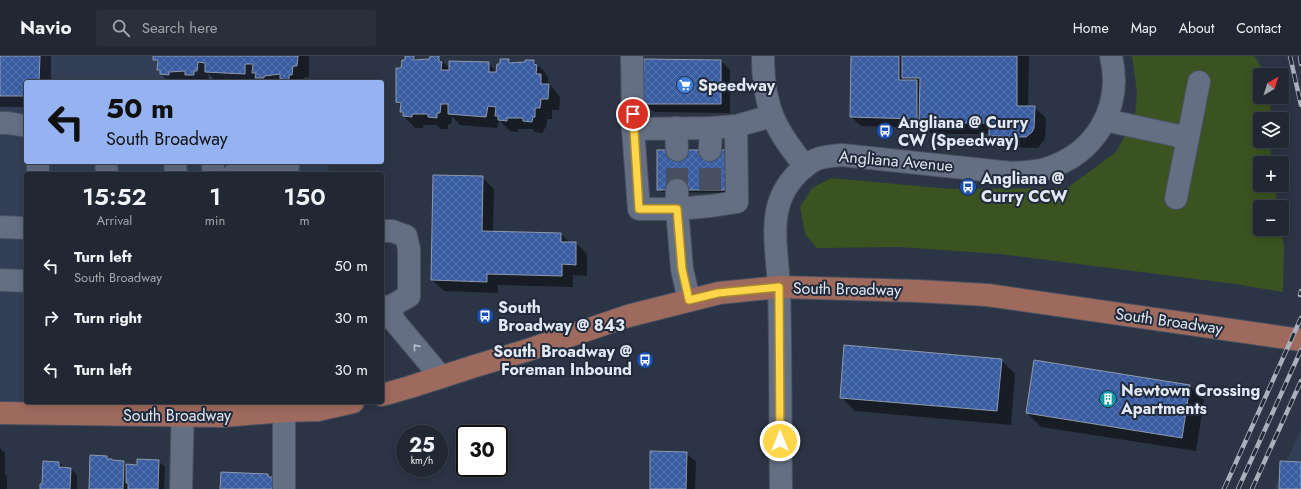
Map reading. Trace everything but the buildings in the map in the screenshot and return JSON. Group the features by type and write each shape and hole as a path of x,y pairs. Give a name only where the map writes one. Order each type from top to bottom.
{"main road":[{"name":"South Broadway","path":"384,394 628,316 718,293 779,287 918,291 987,295 1301,340"},
{"name":"South Broadway","path":"0,413 35,408 183,409 223,416 318,410 344,404"}],"street":[{"path":"632,56 633,129 639,209 677,199 710,198 737,202 736,126"},
{"path":"763,56 768,99 772,116 780,132 805,167"},
{"name":"Angliana Avenue","path":"781,489 779,287 776,237 779,205 788,185 796,175 816,159 842,155 1012,173 1046,169 1073,156 1088,144 1102,128 1110,110 1114,94 1113,65 1111,56"},
{"path":"1176,198 1199,82"},
{"path":"633,129 711,128 736,126 772,116"},
{"path":"1105,120 1188,138"},
{"path":"0,123 24,126"},
{"path":"676,128 677,150"},
{"path":"710,150 711,128"},
{"path":"236,172 245,165 289,168"},
{"path":"677,199 682,269 689,300"},
{"path":"0,227 24,228"},
{"path":"384,231 392,231 406,236 409,249 409,296 385,307 395,322 441,377"},
{"path":"0,280 24,281"},
{"path":"181,489 183,409"},
{"path":"284,411 284,489"}],"shaded area":[{"path":"0,56 278,56 278,80 24,80 24,164 328,164 329,172 24,172 24,404 295,404 0,416"},
{"path":"1301,429 1301,489 1274,489"}],"green space":[{"path":"1132,56 1254,56 1262,68 1253,68 1253,104 1271,104 1270,112 1253,112 1253,148 1270,148 1271,156 1253,156 1253,192 1275,192 1277,200 1253,200 1253,236 1282,236 1284,245 1283,292 1235,284 1000,254 899,247 817,248 805,234 800,207 812,188 831,178 950,189 1067,188 1116,152 1135,116 1137,92"}],"tunnel":[{"path":"677,150 677,190"},
{"path":"710,150 710,190"}],"railway":[{"path":"1290,56 1301,105"},
{"path":"1300,56 1301,64"},
{"path":"1300,295 1301,291"},
{"path":"1224,489 1301,318"},
{"path":"1238,489 1301,350"},
{"path":"1252,489 1301,381"}],"place":[{"name":"Speedway","path":"685,85"},
{"name":"Angliana @ Curry CW (Speedway)","path":"885,131"},
{"name":"Angliana @ Curry CCW","path":"968,187"},
{"name":"South Broadway @ 843","path":"485,316"},
{"name":"South Broadway @ Foreman Inbound","path":"645,360"},
{"name":"Newtown Crossing Apartments","path":"1108,399"}],"route":[{"path":"633,114 639,209 677,209 682,269 689,300 718,293 779,287 780,441"}]}
